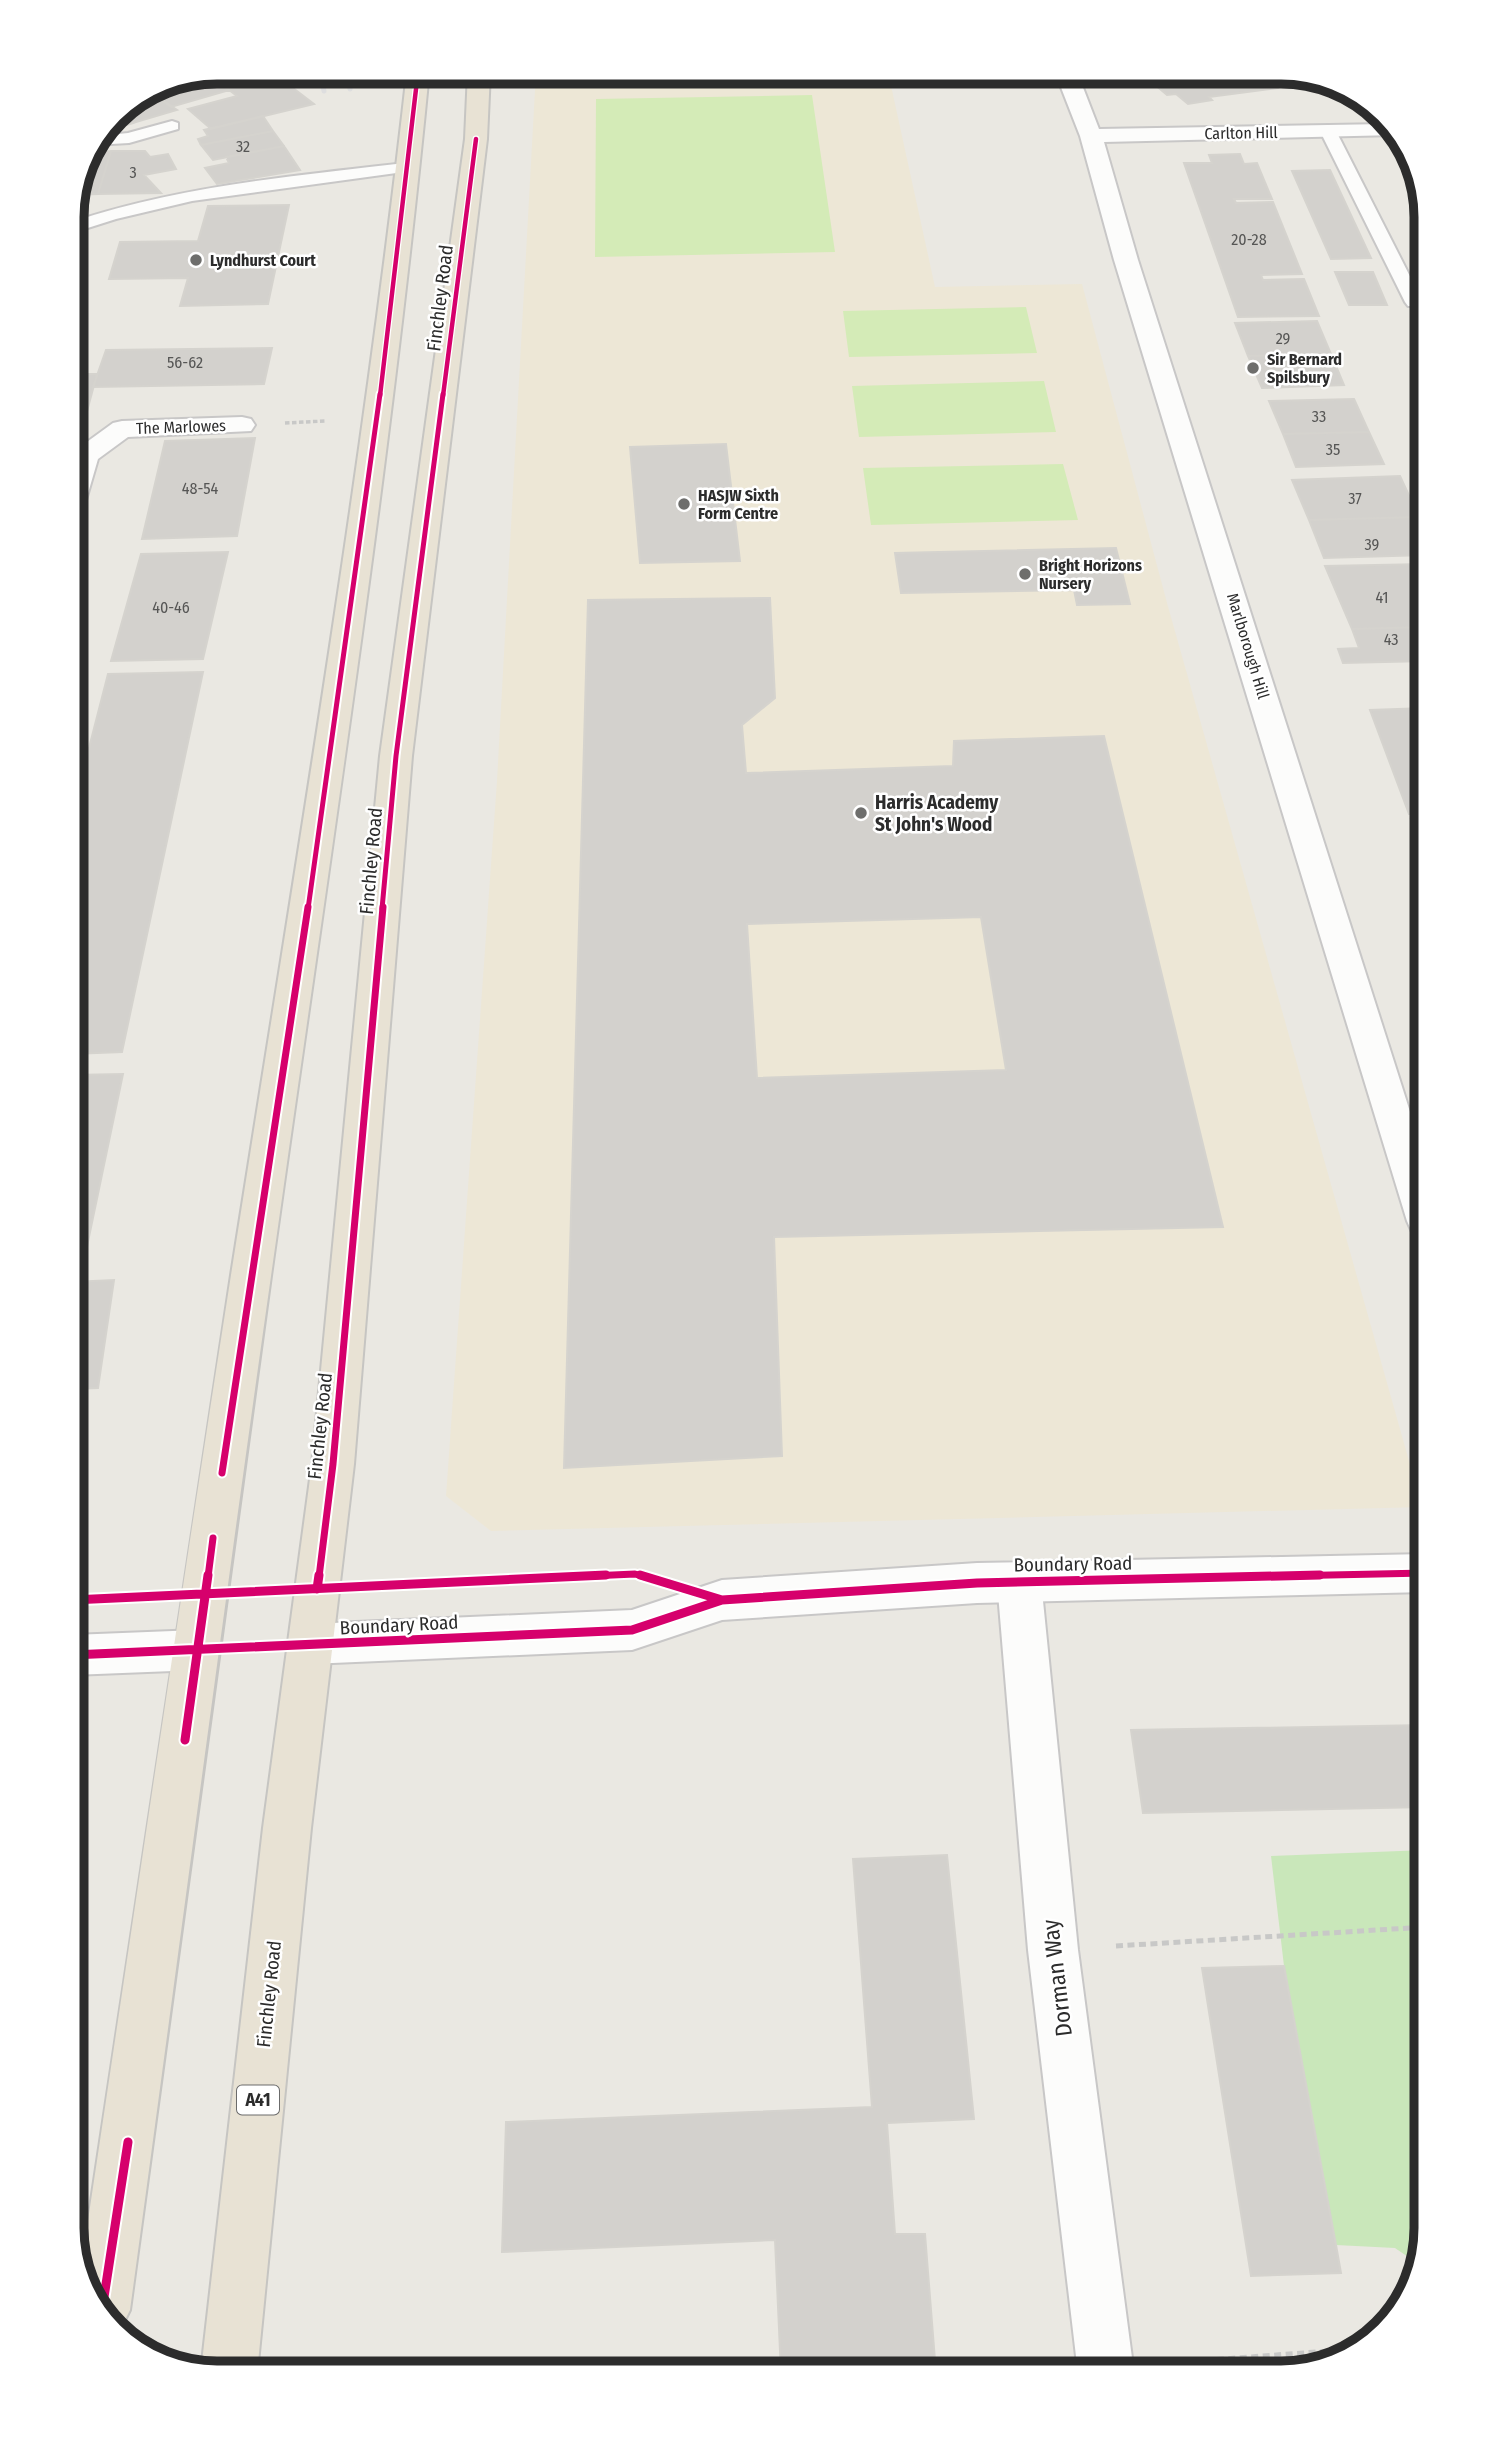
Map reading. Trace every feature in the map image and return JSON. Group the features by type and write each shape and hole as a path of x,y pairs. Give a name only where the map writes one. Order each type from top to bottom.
{"highway":[{"path":"104,2298 251,1275 330,765 398,264 405,168 416,84"},
{"name":"Finchley Road","path":"230,2361 287,1828 335,1437 396,756 476,139 478,84"}],"street":[{"name":"Marlborough Hill","path":"1071,84 1091,136 1126,260 1414,1183"},
{"name":"Carlton Hill","path":"1091,136 1334,124 1381,129"},
{"name":"The Marlowes","path":"84,452 121,429 242,425"},
{"name":"Boundary Road","path":"310,1644 632,1630 722,1600 1018,1581 1414,1573"},
{"name":"Dorman Way","path":"1018,1581 1052,1950 1105,2361"},
{"path":"84,1655 198,1650"}],"lane":[{"path":"1334,124 1414,302"},
{"path":"108,140 129,138 172,126"},
{"path":"84,224 121,212 191,197 405,168"}],"path":[{"path":"242,425 377,419"},
{"path":"1052,1950 1414,1928"},
{"path":"1219,2361 1330,2351"}],"shaded area":[{"name":"Harris Academy St John's Wood","path":"535,84 891,84 935,287 1082,284 1167,603 1414,1479 1414,1507 491,1531 446,1496 497,781"}],"green space":[{"path":"812,95 835,252 595,257 596,99"},
{"path":"1026,307 1037,353 849,357 843,311"},
{"path":"1044,381 1056,432 859,437 852,386"},
{"path":"1063,464 1078,520 871,525 863,468"},
{"path":"1414,1850 1414,2228 1410,2258 1395,2248 1336,2245 1284,1966 1271,1856"}],"building":[{"path":"208,84 221,84 229,90 171,107 158,98 174,91"},
{"path":"221,84 288,84 314,104 211,129 188,109 237,96"},
{"path":"1154,84 1272,84 1277,88 1209,97 1212,100 1188,104 1176,94 1167,95"},
{"path":"159,98 177,110 133,123 127,119"},
{"path":"263,116 273,131 201,145 198,139 208,136 204,130"},
{"path":"127,119 133,123 119,127"},
{"path":"273,131 284,146 213,160 201,145"},
{"path":"284,146 300,170 217,184 205,168 229,163 226,157"},
{"path":"102,151 111,151 98,194 86,195 91,174"},
{"path":"111,151 145,151 150,157 168,154 176,169 144,175 161,193 98,194"},
{"path":"1240,154 1244,164 1257,163 1272,199 1234,199 1236,203 1273,202 1302,274 1261,275 1263,280 1304,279 1319,316 1238,317 1184,163 1212,163 1209,155"},
{"path":"1330,170 1371,258 1331,259 1292,171"},
{"name":"Lyndhurst Court","path":"289,205 268,304 180,306 188,278 109,279 120,242 198,241 208,206"},
{"path":"1335,272 1373,272 1387,305 1349,305"},
{"path":"1317,321 1331,354 1248,356 1235,323"},
{"path":"272,348 264,384 93,387 106,350"},
{"path":"1331,354 1344,385 1262,388 1248,356"},
{"path":"84,374 97,374 86,415"},
{"path":"1354,399 1369,432 1283,434 1269,401"},
{"path":"1369,432 1384,464 1296,467 1283,434"},
{"path":"255,438 237,536 142,539 165,441"},
{"name":"HASJW Sixth Form Centre","path":"726,444 740,561 640,563 630,447"},
{"path":"1400,476 1414,506 1414,517 1309,520 1292,480"},
{"path":"1414,517 1414,555 1324,558 1309,520"},
{"name":"Bright Horizons Nursery","path":"1116,548 1130,604 1077,605 1074,590 901,593 895,553"},
{"path":"228,552 203,659 111,661 141,554"},
{"path":"1414,564 1414,627 1352,629 1325,566"},
{"path":"770,598 775,698 742,725 746,773 953,766 954,741 1104,736 1223,1227 774,1237 782,1456 564,1468 588,600","holes":["981,917 1006,1070 757,1078 747,924"]},
{"path":"1414,627 1414,661 1343,663 1338,649 1359,648 1352,629"},
{"path":"203,672 122,1052 84,1054 84,767 108,674"},
{"path":"1414,708 1414,814 1409,814 1370,710"},
{"path":"123,1074 84,1256 84,1075"},
{"path":"114,1280 98,1388 84,1389 84,1281"},
{"path":"1414,1725 1414,1807 1143,1813 1131,1730"},
{"path":"947,1855 974,2119 887,2123 895,2234 925,2234 935,2361 780,2361 775,2240 502,2252 506,2122 872,2107 853,1859"},
{"path":"1284,1966 1341,2273 1251,2276 1202,1968"}],"railway":[{"path":"323,84 324,91"},
{"path":"349,84 350,89"}],"cycle path":[{"path":"222,1473 330,766 398,264 417,84"},
{"path":"317,1589 333,1464 396,756 476,139"},
{"path":"185,1740 213,1538"},
{"path":"84,1654 632,1630 722,1600 977,1583 1414,1573"},
{"path":"84,1599 635,1574 722,1600"},
{"path":"104,2298 128,2142"}],"place":[{"name":"Lyndhurst Court","path":"196,260"},
{"name":"Sir Bernard Spilsbury","path":"1253,368"},
{"name":"HASJW Sixth Form Centre","path":"684,504"},
{"name":"Bright Horizons Nursery","path":"1025,574"},
{"name":"Harris Academy St John's Wood","path":"861,813"}]}
